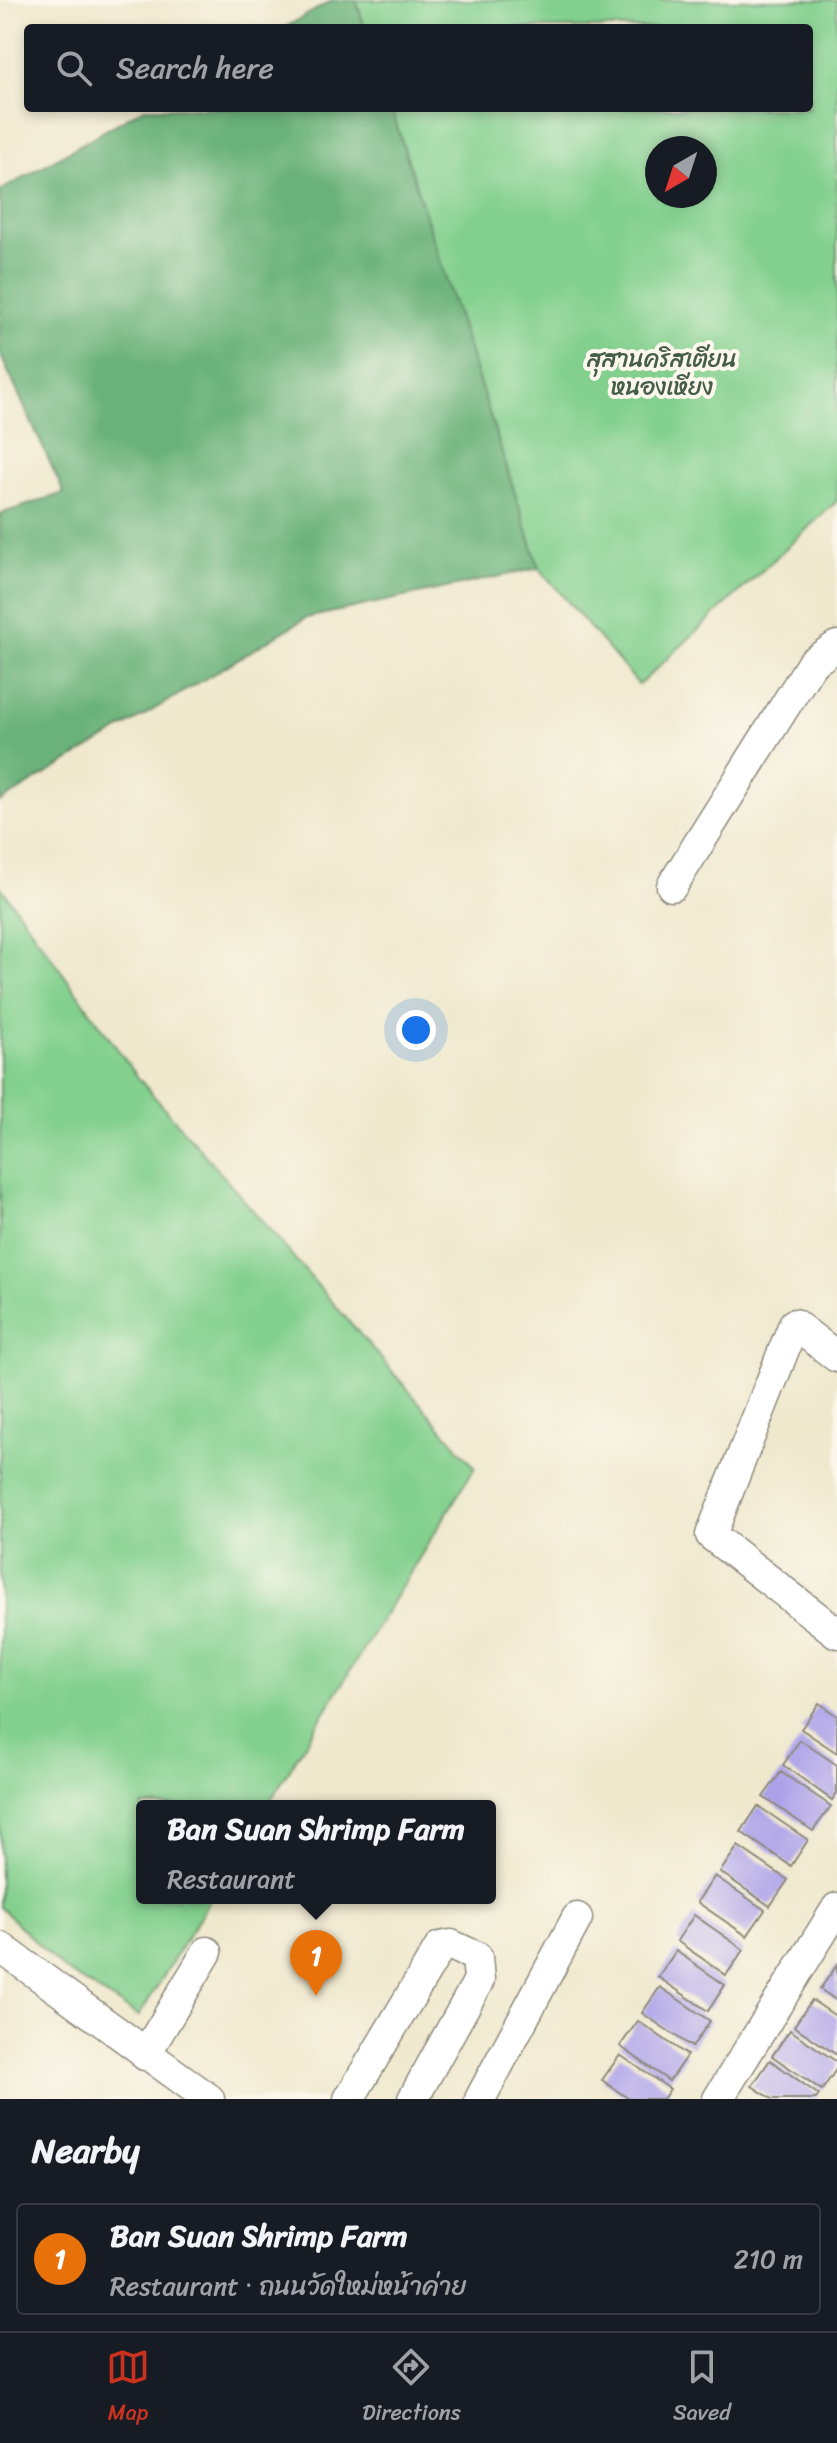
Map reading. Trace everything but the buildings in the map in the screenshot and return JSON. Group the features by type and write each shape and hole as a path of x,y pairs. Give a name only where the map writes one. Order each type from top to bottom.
{"street":[{"path":"672,886 812,663 837,646"},
{"path":"837,1357 794,1324 711,1535 837,1633"},
{"path":"718,2099 837,1908"},
{"path":"480,2099 577,1918"},
{"path":"349,2099 440,1947 451,1945 477,1957 479,1980 413,2099"},
{"path":"0,1947 209,2099"},
{"path":"145,2055 207,1952"}],"green space":[{"path":"333,0 356,0 364,24 291,24"},
{"name":"สุสานคริสเตียน หนองเหียง","path":"356,0 837,0 837,501 639,685 539,568 392,112 813,112 813,24 364,24"},
{"path":"137,112 392,112 539,568 306,618 0,802 0,514 64,493 0,354 0,191"},
{"path":"0,886 139,1079 475,1467 271,1800 136,1800 136,1904 207,1904 139,2016 63,1969 0,1907"}],"place":[{"name":"Ban Suan Shrimp Farm","path":"316,1996"}]}
